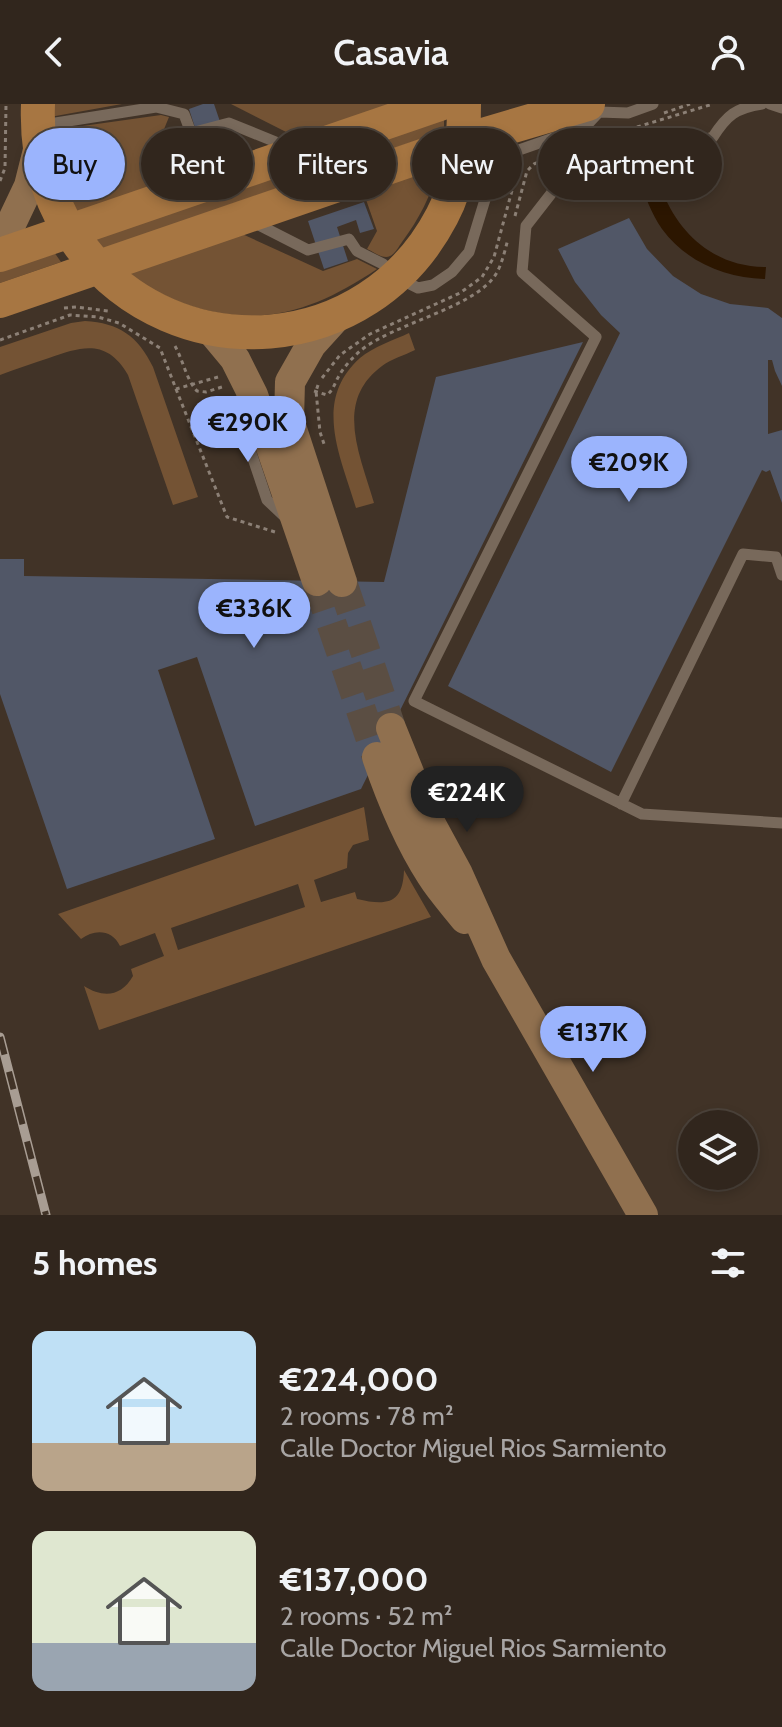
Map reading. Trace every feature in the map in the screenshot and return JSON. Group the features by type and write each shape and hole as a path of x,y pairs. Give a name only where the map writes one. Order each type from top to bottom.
{"main road":[{"path":"370,128 440,104"},
{"path":"464,104 472,128"},
{"path":"511,128 594,107"},
{"path":"38,125 44,176 55,204 69,231 97,268 121,289 149,307 210,329 243,333 276,331 309,325 360,303 396,277 422,249 448,200"},
{"path":"0,247 29,186 38,125"},
{"path":"0,301 412,159"},
{"path":"0,255 161,200"},
{"path":"210,329 235,359 240,385 253,395 290,531 329,581 289,420 290,382 311,345 340,313"},
{"path":"391,728 427,817 458,874 496,959 643,1215"},
{"path":"377,757 401,819 431,875 496,959"}],"lane":[{"path":"243,217 308,250 349,239 357,251 383,264 396,277 418,288 433,285 452,272 469,252 491,180 499,165 519,150 585,127 594,107 628,113 653,104"},
{"path":"762,104 745,105 724,120 713,137 554,190 526,226 522,272 596,337 414,701 642,814 782,823"},
{"path":"770,104 782,108"},
{"path":"38,125 156,107 184,114 189,128"},
{"path":"493,128 522,112"},
{"path":"210,128 229,123 241,128"},
{"path":"621,804 743,554 776,557 782,575"}],"path":[{"path":"0,181 5,168 6,104"},
{"path":"626,128 690,104"},
{"path":"633,128 713,104"},
{"path":"532,159 538,157"},
{"path":"316,391 327,395 331,392 338,376 359,351 380,337 483,289 496,274 504,255 527,171 538,162"},
{"path":"325,446 320,432 316,391 319,382 340,355 370,334 460,293 482,277 494,257 510,200"},
{"path":"62,309 76,307 110,311"},
{"path":"0,340 70,315 98,317 119,323 160,348 227,517 290,531"},
{"path":"174,344 191,385 197,391 240,385"},
{"path":"176,389 218,377"}],"shaded area":[{"path":"51,104 122,104 50,117"},
{"path":"231,104 391,104 322,128 278,128"},
{"path":"161,115 169,117 164,128 141,128 141,190 125,196 125,128 68,128"},
{"path":"444,118 444,128 415,128"},
{"path":"412,129 412,142 396,148 396,134"},
{"path":"412,176 412,200 427,200 395,252 385,257 367,249 377,231 366,200 396,200 396,181"},
{"path":"269,178 269,191 253,197 253,184"},
{"path":"66,200 113,200 75,213"},
{"path":"205,200 244,200 102,249 92,239"},
{"path":"647,200 666,200 680,223 703,246 732,262 766,267 765,279 722,271 695,259 672,241"},
{"path":"240,233 323,271 357,259 377,269 318,302 277,314 255,316 210,311 186,304 144,285 129,271"},
{"path":"54,252 61,262 0,283 0,270"},
{"path":"85,321 118,328 134,339 147,356 198,497 173,505 128,375 112,355 93,348 83,349 0,375 0,347"},
{"path":"409,333 415,350 382,366 367,380 358,396 355,431 374,503 356,508 334,430 337,392 345,375 360,358"},
{"path":"364,807 369,840 353,845 348,853 347,868 314,880 321,902 355,892 357,899 377,902 391,900 400,890 404,870 431,917 99,1030 84,986 105,994 117,992 133,976 131,969 164,956 155,933 120,946 112,936 102,932 91,933 81,939 58,914","holes":["298,884 305,907 178,950 171,928"]}],"building":[{"path":"214,104 222,128 195,128 189,109"},
{"path":"364,202 374,229 360,233 356,220 337,227 348,261 324,269 308,221"},
{"path":"629,218 647,249 673,276 701,294 730,304 768,308 782,318 782,386 772,360 768,360 768,434 782,430 782,503 770,470 762,470 611,772 448,686 620,333 575,282 558,249"},
{"path":"583,342 361,789 255,826 197,657 158,670 215,839 67,889 0,694 0,559 24,559 24,576 384,582 436,377"}],"tunnel":[{"path":"317,581 377,757"},
{"path":"342,582 391,728"}],"railway":[{"path":"0,1037 46,1215"}]}
